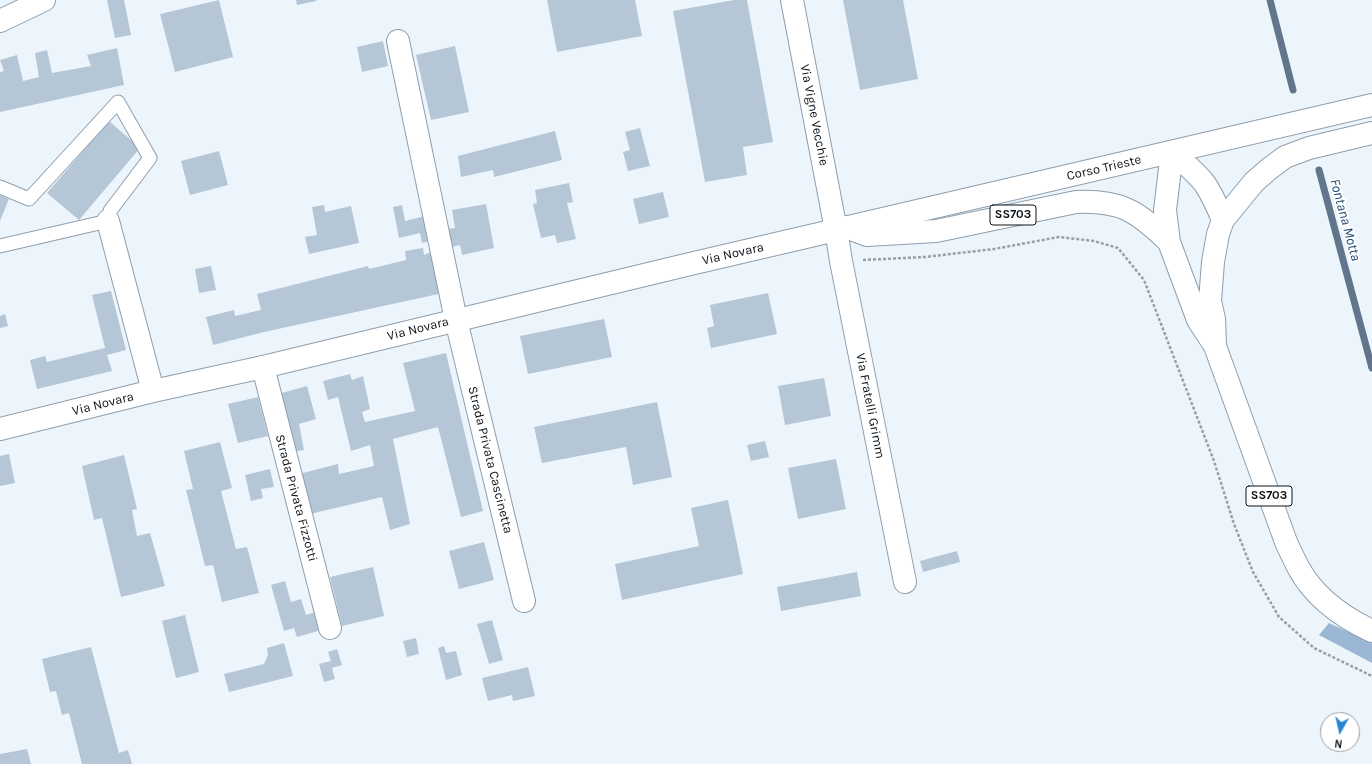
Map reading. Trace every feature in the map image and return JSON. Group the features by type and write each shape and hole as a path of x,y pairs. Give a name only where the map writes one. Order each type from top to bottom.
{"main road":[{"path":"0,21 44,0"},
{"name":"Via Vigne Vecchie","path":"792,0 841,228"},
{"name":"Strada Privata Cascinetta","path":"398,41 456,320 524,601"},
{"name":"Corso Trieste","path":"841,228 1372,105"},
{"name":"SS703","path":"1215,346 1214,319 1210,300 1213,262 1218,234 1223,220 1254,182 1285,157 1309,148 1372,133"},
{"path":"1172,152 1204,183 1215,199 1223,220"},
{"name":"SS703","path":"1172,152 1165,210 1169,242 1198,320 1215,346 1286,542 1299,569 1315,591 1335,610 1367,627"},
{"name":"SS703","path":"841,228 867,235 936,231 1076,202 1095,201 1122,207 1137,215 1151,224 1169,242"},
{"path":"108,221 153,391"},
{"name":"Via Fratelli Grimm","path":"841,228 841,261 905,582"},
{"name":"Via Novara","path":"0,429 153,391 262,367 841,228"},
{"name":"Strada Privata Fizzotti","path":"262,367 330,628"}],"lane":[{"path":"0,187 29,199 118,102 150,158 110,211 108,221 0,246"}],"path":[{"path":"841,261 925,257 994,249 1059,237 1094,241 1118,248 1144,280 1211,454 1234,524 1253,572 1279,617 1314,648 1372,676"}],"shaded area":[{"path":"1329,623 1372,643 1372,663 1319,635"}],"building":[{"path":"107,0 124,0 131,35 115,38"},
{"path":"219,0 233,57 175,72 160,14"},
{"path":"296,0 316,0 316,1 297,5"},
{"path":"547,0 635,0 642,36 557,52"},
{"path":"734,0 747,0 773,142 743,147 747,175 705,182 673,11"},
{"path":"843,0 903,0 918,79 860,90"},
{"path":"383,41 388,66 362,72 357,47"},
{"path":"455,46 469,112 431,120 416,55"},
{"path":"117,48 124,85 0,112 0,72 4,71 0,60 17,55 23,81 39,77 35,53 47,50 52,73 91,66 87,55"},
{"path":"109,121 140,148 79,220 47,193"},
{"path":"640,128 650,166 628,171 623,152 630,150 625,132"},
{"path":"555,131 562,160 494,177 493,170 461,177 458,156"},
{"path":"219,151 228,185 190,195 181,161"},
{"path":"569,183 573,202 567,203 576,239 557,243 555,235 541,238 533,204 537,203 535,190"},
{"path":"663,192 669,217 639,224 633,199"},
{"path":"0,195 9,199 0,221"},
{"path":"486,204 494,248 462,255 460,245 452,247 448,229 455,228 452,210"},
{"path":"324,205 325,212 351,206 359,243 309,254 305,237 317,235 312,207"},
{"path":"402,205 405,221 425,216 430,241 422,243 420,233 399,238 393,207"},
{"path":"423,248 424,255 433,251 443,293 264,332 213,345 206,317 234,310 235,316 261,310 257,294 368,266 369,269 406,260 405,251"},
{"path":"211,266 216,290 199,293 195,269"},
{"path":"111,291 126,350 107,355 112,371 37,389 30,360 45,356 47,362 105,348 92,295"},
{"path":"768,293 777,334 711,348 707,328 714,326 710,305"},
{"path":"5,314 8,326 0,328 0,316"},
{"path":"604,319 612,357 528,374 520,336"},
{"path":"446,353 483,511 461,517 438,427 393,439 410,524 390,530 382,497 310,514 299,474 338,464 339,474 374,466 370,445 351,451 338,397 328,400 323,381 350,374 352,380 363,376 370,409 362,412 365,422 415,411 403,363"},
{"path":"824,378 831,416 785,425 778,386"},
{"path":"307,386 316,419 299,424 304,450 294,452 278,394"},
{"path":"258,397 268,436 238,443 228,404"},
{"path":"657,402 672,477 633,485 626,447 542,463 534,427"},
{"path":"765,441 769,457 751,461 747,445"},
{"path":"220,442 232,488 221,491 236,549 247,547 259,593 222,602 213,565 205,566 186,490 193,489 184,451"},
{"path":"9,454 15,483 0,486 0,456"},
{"path":"124,455 137,509 132,510 137,536 150,533 165,586 121,597 102,518 94,520 82,466"},
{"path":"836,459 846,509 798,519 788,468"},
{"path":"270,469 274,487 261,489 263,498 251,501 245,475"},
{"path":"728,500 743,574 622,600 615,564 699,546 691,508"},
{"path":"484,542 494,580 459,589 449,551"},
{"path":"957,551 960,562 923,572 920,561"},
{"path":"373,567 384,616 342,626 330,577"},
{"path":"857,572 861,596 781,611 777,587"},
{"path":"285,581 291,602 301,599 306,615 319,611 325,629 297,637 294,628 284,631 271,585"},
{"path":"185,615 199,672 176,678 162,621"},
{"path":"492,620 503,660 489,664 477,624"},
{"path":"416,638 419,654 407,657 403,641"},
{"path":"284,643 293,676 229,692 224,674 264,664 268,655 267,648"},
{"path":"444,646 446,653 456,651 462,675 446,680 438,648"},
{"path":"91,647 119,753 128,750 132,764 82,764 69,713 62,715 56,691 50,692 42,659"},
{"path":"337,649 342,665 332,668 335,679 324,682 319,664 331,661 328,652"},
{"path":"528,667 535,696 513,701 512,695 488,701 482,678"},
{"path":"27,749 31,764 0,764 0,754"}],"waterway":[{"name":"Fontana Motta","path":"1270,0 1293,90"},
{"name":"Fontana Motta","path":"1319,170 1372,368"}]}
